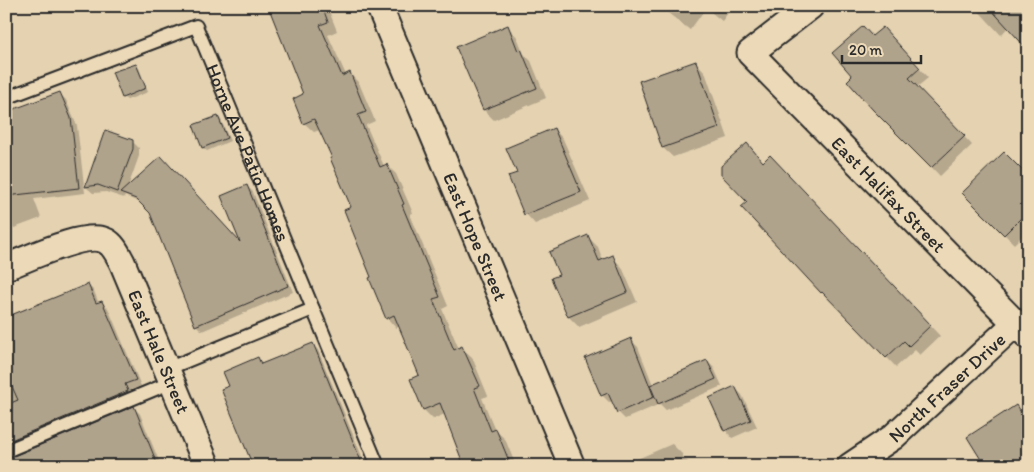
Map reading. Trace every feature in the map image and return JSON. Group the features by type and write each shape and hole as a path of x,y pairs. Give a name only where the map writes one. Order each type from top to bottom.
{"street":[{"name":"East Hope Street","path":"379,6 572,466"},
{"name":"East Halifax Street","path":"811,6 750,53 1022,329"},
{"name":"East Hale Street","path":"6,267 89,237 105,240 115,249 206,466"},
{"name":"North Fraser Drive","path":"850,466 893,436 1022,329"}],"lane":[{"name":"Horne Ave Patio Homes","path":"6,98 196,26 378,466"},
{"path":"6,451 313,309"}],"building":[{"path":"268,6 322,6 328,22 320,25 342,76 350,72 366,112 358,115 380,167 387,164 440,297 433,299 454,350 462,346 480,386 474,388 491,431 496,429 511,466 464,466 440,403 423,410 410,379 419,375 394,315 386,319 369,278 371,277 344,210 351,207 330,158 332,158 314,119 303,124 293,99 303,94"},
{"path":"988,6 1028,6 1028,50"},
{"path":"508,25 518,51 521,49 537,88 483,110 456,47"},
{"path":"863,26 872,36 883,27 920,68 909,78 965,136 931,168 847,81 852,76 832,53"},
{"path":"696,61 719,128 662,148 639,81"},
{"path":"136,64 146,88 122,98 112,72"},
{"path":"60,92 71,118 79,188 6,196 6,112"},
{"path":"218,116 227,138 202,148 193,125"},
{"path":"554,128 581,192 524,215 508,176 517,173 506,148"},
{"path":"105,130 133,140 133,149 117,192 98,185 85,187"},
{"path":"747,143 763,162 770,155 931,325 909,346 904,341 886,358 821,293 741,207 747,202 721,175 721,166"},
{"path":"1004,152 1028,176 1028,211 1004,235 962,193"},
{"path":"161,156 240,242 221,196 247,185 288,286 195,326 150,213 136,199 120,193"},
{"path":"588,235 599,261 613,255 628,292 568,317 551,278 559,275 549,252"},
{"path":"88,284 96,303 102,301 136,380 125,384 128,391 6,442 6,405 18,400 6,373 6,317"},
{"path":"631,338 654,397 617,413 608,393 601,396 585,358"},
{"path":"313,343 363,466 253,466 221,389 229,386 223,372 258,357 261,364"},
{"path":"707,360 716,379 658,404 650,385"},
{"path":"735,386 751,420 724,431 709,398"},
{"path":"1016,405 1028,424 1028,466 985,466 967,437"},
{"path":"134,406 158,466 6,466 6,459"}]}
